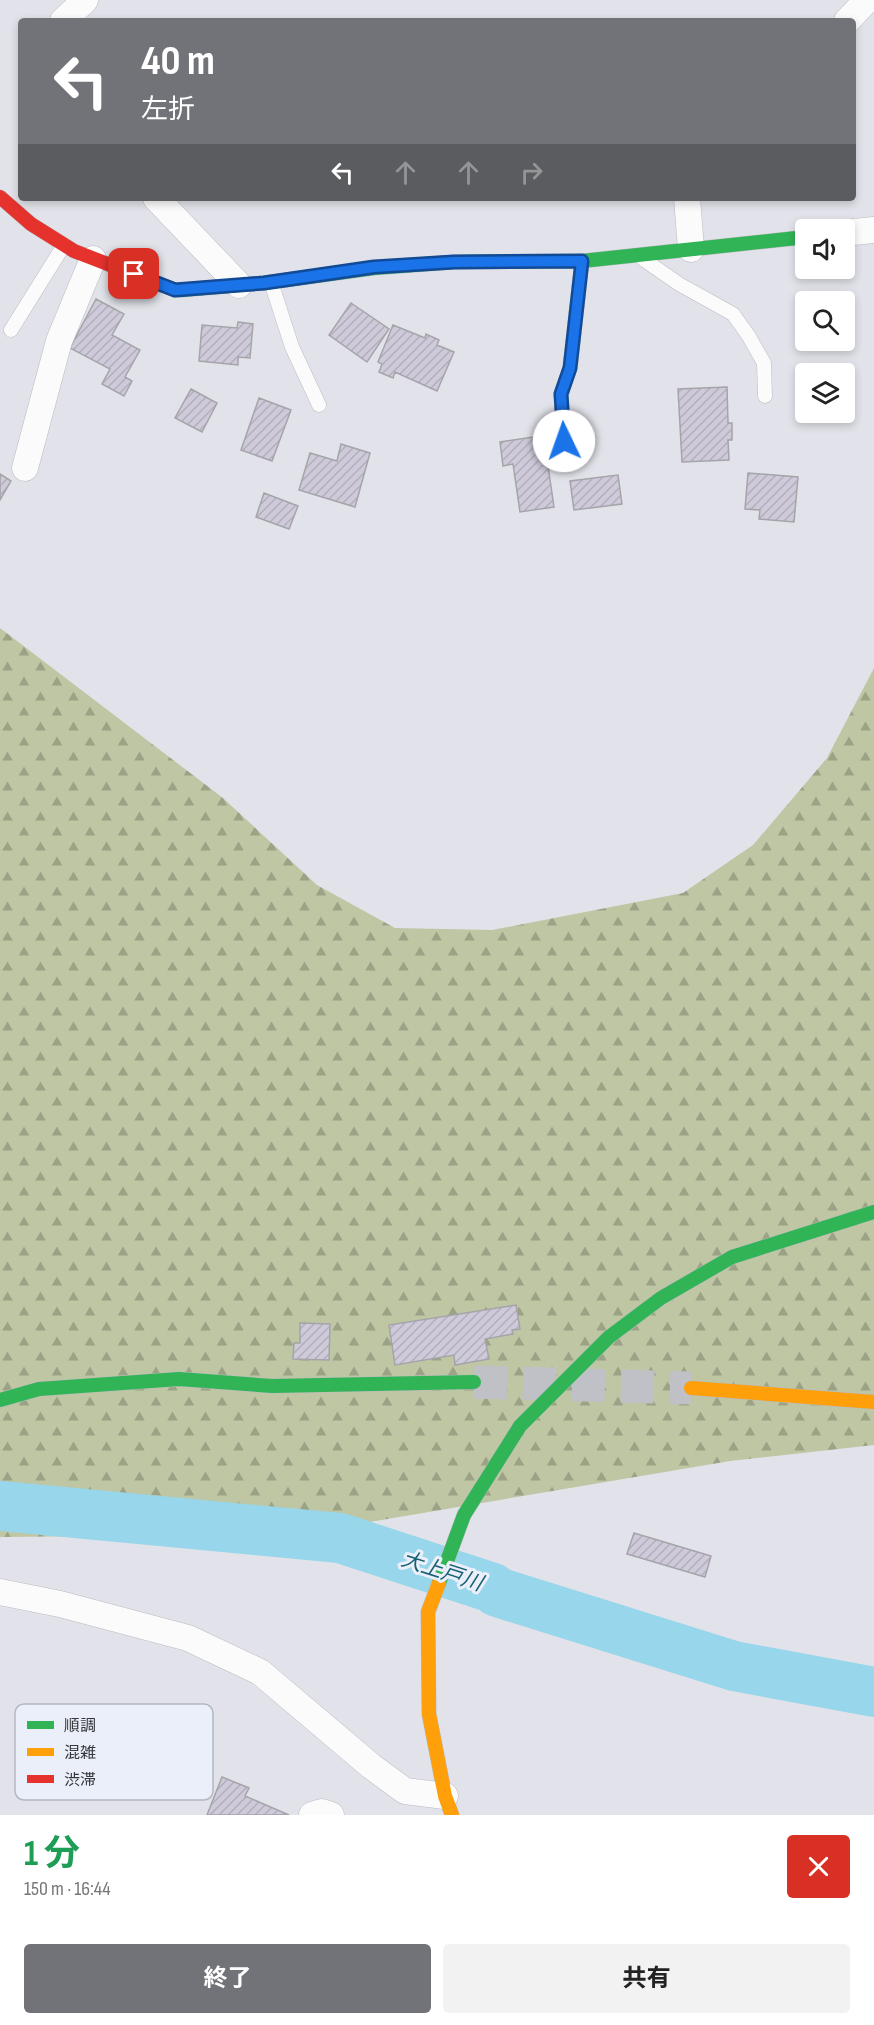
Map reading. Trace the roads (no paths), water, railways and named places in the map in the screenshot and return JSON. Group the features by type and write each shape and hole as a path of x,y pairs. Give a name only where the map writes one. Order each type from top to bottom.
{"street":[{"path":"66,18 85,0"},
{"path":"850,18 867,0"},
{"path":"0,197 31,224 64,245 93,259 175,290 271,282 374,267 454,262 582,261 795,238"},
{"path":"159,201 239,285"},
{"path":"687,201 691,249"},
{"path":"855,232 874,230"},
{"path":"25,468 59,341 93,259"},
{"path":"0,1592 60,1604 188,1638 260,1672 370,1766 405,1791 448,1805 429,1714 428,1612 464,1515 520,1426 609,1337 661,1298 732,1257 874,1212"},
{"path":"0,1400 39,1389 179,1378 272,1386 474,1382"},
{"path":"691,1388 874,1401"},
{"path":"312,1815 322,1812 331,1815"}],"lane":[{"path":"11,330 64,245"},
{"path":"636,254 680,284 733,314 764,363 765,396"},
{"path":"564,441 561,394 570,368 582,261"},
{"path":"271,282 292,347 319,405"}],"waterway":[{"name":"大上戸川","path":"0,1506 340,1538 493,1588 497,1592 734,1666 874,1692"}],"tunnel":[{"path":"474,1382 691,1388"}]}
